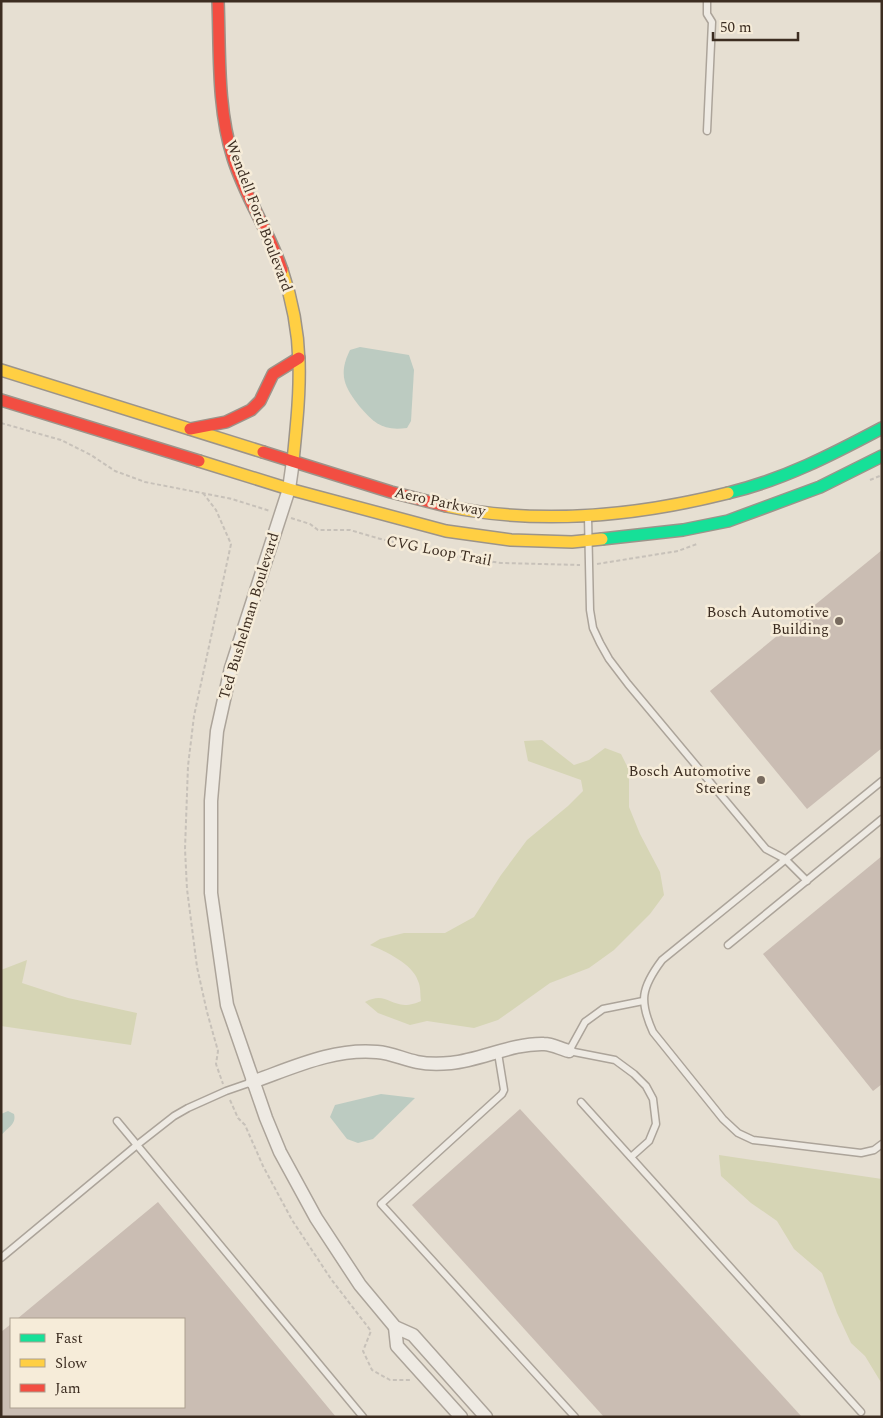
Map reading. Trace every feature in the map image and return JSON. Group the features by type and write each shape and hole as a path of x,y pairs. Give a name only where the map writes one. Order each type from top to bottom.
{"main road":[{"name":"Wendell Ford Boulevard","path":"218,1 222,94 230,146 246,188 273,246 286,282 298,333 300,387 293,461"},
{"path":"189,430 233,420 257,406 265,393 272,374 300,358"},
{"name":"Aero Parkway","path":"1,370 391,492 454,508 535,516 588,516 705,500 740,490 819,460 882,428"},
{"name":"Aero Parkway","path":"1,400 289,489 446,531 511,540 572,542 683,530 728,520 820,487 882,456"}],"street":[{"name":"Ted Bushelman Boulevard","path":"293,461 289,489 252,600 224,693 217,730 211,801 211,884 227,1005 252,1082 280,1152 316,1218 360,1285 395,1327 413,1335 486,1417"},
{"path":"252,1082 317,1059 342,1053 376,1052 394,1054 418,1062 435,1064 468,1061 515,1048 544,1044 569,1051"},
{"name":"Ted Bushelman Boulevard","path":"395,1327 397,1346 461,1417"}],"lane":[{"path":"707,1 707,14 712,22 707,131"},
{"path":"588,516 590,610 593,628 610,659 635,692 766,849 785,859 806,881"},
{"path":"882,781 662,960 651,975 643,1001 646,1017 653,1032 723,1119 738,1133 752,1140 861,1153 874,1150 882,1144"},
{"path":"728,945 882,819"},
{"path":"631,1157 649,1141 656,1124 653,1099 646,1086 615,1060 569,1051 585,1022 603,1009 643,1001"},
{"path":"498,1053 504,1090 502,1094 380,1204 575,1417"},
{"path":"1,1258 174,1116 226,1091 252,1082"},
{"path":"581,1102 861,1412"},
{"path":"117,1121 362,1417"}],"path":[{"path":"1,423 61,440 91,455 115,471 145,482 232,499"},
{"name":"CVG Loop Trail","path":"310,524 318,530 350,530 447,555 501,562 570,566"},
{"path":"238,1118 244,1125 263,1166 292,1220 331,1279 371,1331 363,1351 372,1370 390,1380 408,1379 415,1383"}],"green space":[{"path":"542,740 574,765 589,760 605,748 621,754 629,770 629,807 640,834 660,872 664,895 650,914 614,950 589,968 550,983 498,1020 474,1028 427,1021 410,1025 378,1013 365,1002 371,999 382,998 399,1004 413,1004 421,1001 420,988 415,975 405,964 370,945 380,939 404,933 445,933 474,917 501,875 527,840 583,791 581,780 528,761 524,741"},
{"path":"27,960 22,983 68,998 137,1013 131,1045 1,1026 1,970"},
{"path":"719,1155 882,1179 882,1384 865,1356 851,1343 822,1273 794,1249 777,1221 751,1203 721,1176"}],"shaded area":[{"path":"360,347 409,355 414,370 411,421 407,428 386,427 375,422 365,413 350,393 344,380 344,366 350,350"},
{"path":"381,1094 415,1098 373,1139 358,1143 347,1139 330,1117 335,1105"},
{"path":"8,1111 14,1114 15,1118 1,1136 1,1114"}],"building":[{"name":"Bosch Automotive Building","path":"882,550 882,748 807,809 710,691"},
{"path":"882,856 882,1084 873,1091 763,954"},
{"path":"520,1109 802,1417 604,1417 412,1205"},
{"path":"158,1202 336,1417 1,1417 1,1332 10,1325 10,1408 185,1408 185,1318 18,1318"}],"traffic: fast":[{"path":"728,493 788,474 882,428"},
{"path":"602,539 683,530 728,521 820,487 882,456"}],"traffic: slow":[{"path":"282,270 290,295 298,342 299,388 293,461"},
{"path":"1,370 263,452"},
{"path":"199,461 289,489 446,531 511,540 572,542 602,539"},
{"path":"446,506 517,516 588,516 658,508 728,493"}],"traffic: jam":[{"path":"218,1 220,80 228,139 238,172 282,270"},
{"path":"190,429 226,422 251,410 260,401 273,374 299,358"},
{"path":"1,400 199,461"},
{"path":"263,452 391,492 446,506"}],"place":[{"name":"Bosch Automotive Building","path":"839,621"},
{"name":"Bosch Automotive Steering","path":"761,780"}]}
